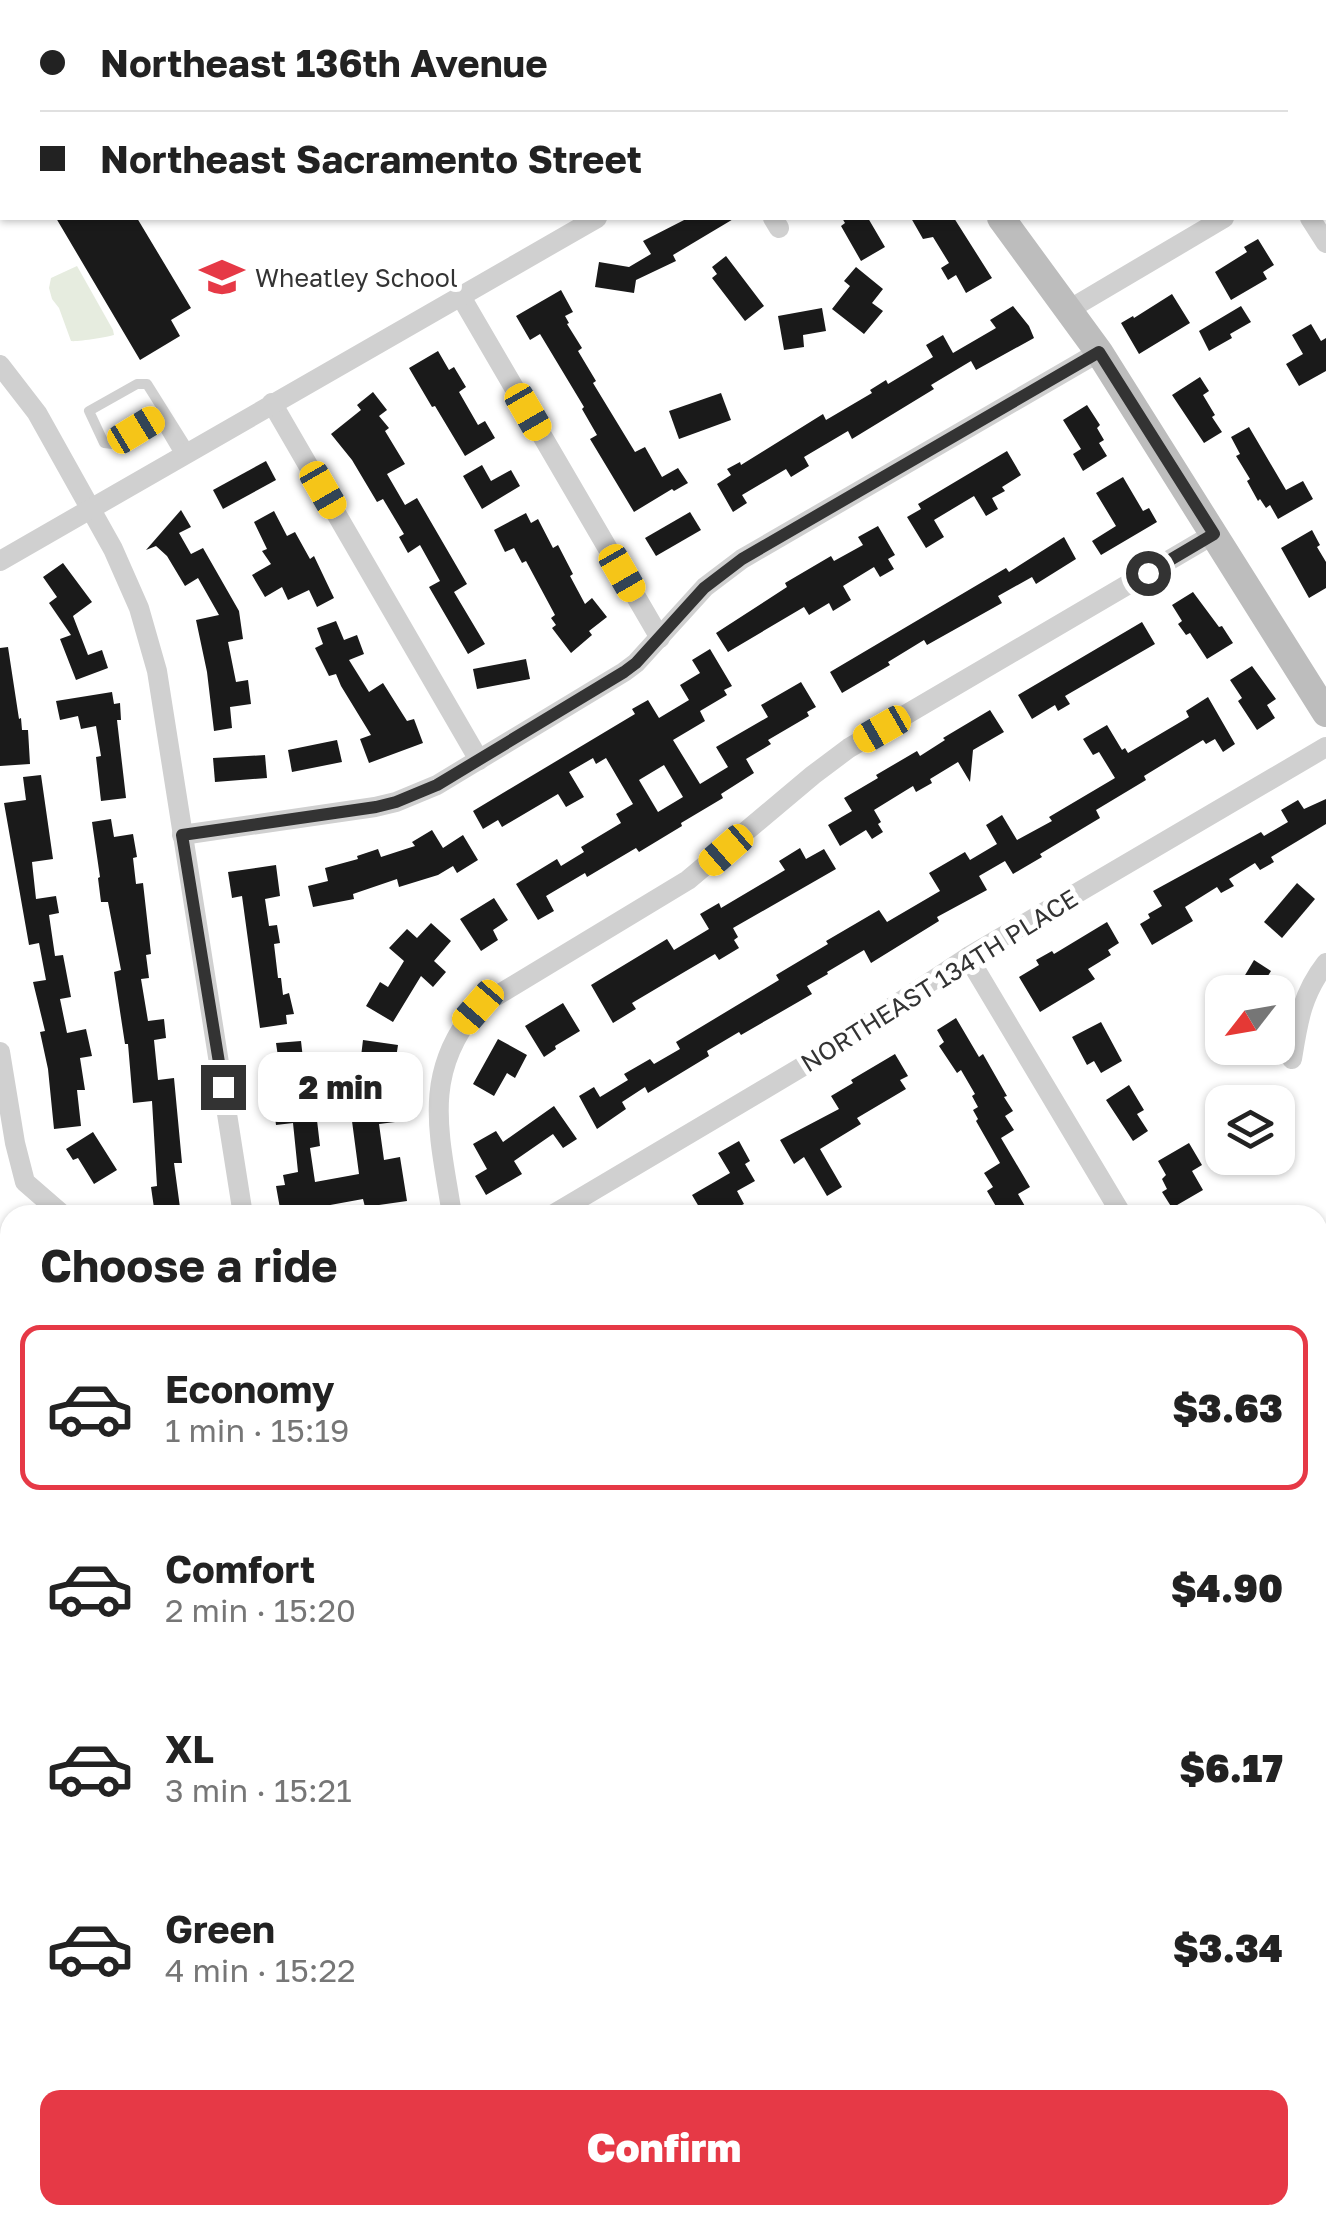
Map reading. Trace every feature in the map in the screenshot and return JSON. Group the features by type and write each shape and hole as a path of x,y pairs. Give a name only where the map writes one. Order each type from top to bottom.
{"street":[{"path":"0,561 593,220"},
{"path":"1003,220 1099,352 1326,713"},
{"path":"1070,308 1221,220"},
{"path":"1311,220 1326,243"},
{"path":"460,295 660,638"},
{"path":"182,835 396,802 437,785 624,672 704,588 742,559 1099,352"},
{"path":"0,365 37,413 92,508 127,576 148,636 157,672 241,1205"},
{"path":"272,403 479,760"},
{"path":"450,1205 437,1115 438,1094 452,1044 462,1024 478,1007 688,880 849,748 1214,534"},
{"name":"NORTHEAST 134TH PLACE","path":"569,1205 800,1068 968,957 1326,747"},
{"path":"968,957 1116,1205"},
{"path":"1295,1039 1299,1012 1326,963"},
{"path":"0,1052 14,1143 26,1182 52,1205"}],"lane":[{"path":"137,384 147,384 185,454 158,417 113,444 104,443 89,412 137,384"}],"shaded area":[{"path":"77,266 114,335 71,341 49,288 51,278"}],"building":[{"path":"57,220 138,220 191,308 171,320 180,336 140,360"},
{"path":"684,220 732,220 673,255 676,261 636,280 634,293 595,287 599,262 629,267 651,254 643,241"},
{"path":"843,220 869,220 885,247 861,261 841,226"},
{"path":"912,220 955,220 992,278 966,293 956,275 948,280 941,268 949,263 933,237 923,239"},
{"path":"1258,239 1274,265 1263,272 1267,279 1231,300 1215,272 1247,252 1244,247"},
{"path":"726,256 764,306 745,321 712,278 717,274 712,267"},
{"path":"856,267 883,289 872,303 883,311 864,334 832,309 850,286 844,281"},
{"path":"561,290 573,312 565,316 582,348 578,351 635,452 645,447 662,477 678,468 688,483 634,512 590,439 597,435 584,407 540,334 530,340 516,316"},
{"path":"1172,294 1190,323 1139,354 1121,323"},
{"path":"1013,306 1034,338 976,370 971,361 931,385 934,389 852,439 848,431 804,457 809,466 791,477 786,469 742,495 747,503 733,512 717,484 731,475 727,469 740,462 741,465 823,414 826,420 872,393 870,390 886,380 888,384 933,357 926,345 943,335 953,353 996,328 990,320"},
{"path":"1241,306 1251,322 1209,351 1199,331"},
{"path":"822,308 826,331 803,335 804,347 784,350 778,316"},
{"path":"1311,324 1321,341 1326,338 1326,371 1299,386 1286,364 1303,354 1292,335"},
{"path":"438,351 466,387 459,392 478,425 485,421 495,438 465,456 409,368"},
{"path":"1200,377 1209,391 1203,395 1222,432 1204,443 1172,395"},
{"path":"373,392 387,410 379,416 389,428 385,431 405,464 387,474 405,505 417,498 467,584 454,592 485,644 468,654 429,587 440,581 420,545 408,553 399,537 404,534 383,499 377,502 331,434 361,410 357,405"},
{"path":"721,393 731,420 679,439 669,411"},
{"path":"1087,405 1100,425 1097,428 1104,440 1099,443 1107,456 1083,471 1073,454 1081,449 1063,420"},
{"path":"1249,427 1286,490 1303,481 1313,499 1278,519 1270,505 1266,508 1258,501 1236,456 1240,454 1231,437"},
{"path":"1007,451 1021,475 992,498 998,509 986,516 974,496 934,520 944,537 926,548 907,517 921,509 918,504"},
{"path":"266,461 276,480 223,509 213,490"},
{"path":"482,465 491,481 511,470 520,486 482,509 463,476"},
{"path":"1123,477 1143,511 1149,508 1157,522 1101,555 1092,541 1116,526 1096,493"},
{"path":"181,510 191,527 179,533 191,554 203,548 239,611 243,639 228,642 236,682 248,680 251,704 230,707 232,728 214,731 196,620 219,615 198,578 185,586 167,556 156,546 146,550"},
{"path":"274,511 287,536 295,532 310,559 314,556 334,598 317,607 309,590 288,600 282,587 265,597 252,575 271,564 262,551 267,549 254,522"},
{"path":"690,512 701,530 656,556 645,538"},
{"path":"526,513 531,523 538,519 553,548 558,545 585,604 592,598 607,617 571,653 552,628 556,625 551,618 555,615 526,561 522,563 514,548 505,552 494,530"},
{"path":"878,526 895,555 888,559 894,569 880,577 874,567 843,586 851,600 833,611 829,603 809,615 804,607 728,652 716,633 787,587 785,583 831,556 834,561 863,545 858,537"},
{"path":"1312,530 1326,562 1326,588 1309,598 1281,548"},
{"path":"1064,537 1076,559 1036,584 1032,577 998,596 1002,603 927,645 924,640 842,693 830,672"},
{"path":"63,563 92,602 73,616 88,655 102,650 108,668 76,680 60,639 71,635 49,603 57,597 43,577"},
{"path":"1193,592 1233,643 1207,659 1190,633 1186,635 1178,624 1182,621 1172,605"},
{"path":"336,621 344,640 357,635 364,654 349,660 369,692 383,683 407,721 414,719 423,743 369,763 360,739 371,735 336,674 329,676 315,648 323,644 317,628"},
{"path":"1142,622 1155,644 1065,696 1070,704 1058,711 1055,705 1032,719 1018,695"},
{"path":"8,647 19,719 22,730 28,730 30,764 0,766 0,648"},
{"path":"710,649 732,686 724,690 727,695 700,711 705,721 673,740 700,784 728,767 716,747 768,717 761,705 801,682 816,707 807,712 809,716 768,740 771,744 746,759 754,773 721,794 723,798 639,852 636,848 546,896 554,911 538,920 516,884 557,859 561,866 584,852 581,847 621,823 616,814 633,804 606,758 596,764 593,758 569,772 584,797 566,807 558,794 502,827 498,820 483,829 473,811 635,714 632,709 648,700 659,718 689,700 680,685 700,673 692,660","holes":["664,765 683,797 658,812 639,780"]},
{"path":"526,659 530,679 477,689 473,669"},
{"path":"1252,666 1276,699 1267,705 1275,718 1257,730 1230,680"},
{"path":"112,692 114,704 120,703 121,720 117,720 126,798 101,801 96,726 81,729 78,716 60,720 56,701"},
{"path":"1208,697 1235,744 1223,752 1215,739 1206,744 1203,740 1096,810 1100,818 1040,854 1042,857 1013,874 1005,861 979,876 987,890 937,917 939,921 871,963 864,950 827,972 807,986 812,994 707,1051 709,1056 648,1093 645,1087 622,1102 626,1109 597,1129 579,1096 594,1087 600,1097 628,1080 624,1074 650,1059 654,1064 680,1049 676,1042 779,980 776,975 879,910 887,922 940,891 929,873 965,852 970,860 997,844 986,825 1002,815 1017,840 1115,778 1099,752 1093,755 1083,739 1107,725 1128,753 1189,717 1186,711"},
{"path":"990,710 1004,732 973,750 970,782 958,762 930,779 932,783 916,792 913,786 874,810 883,832 872,839 866,830 840,846 828,825 852,811 844,798 917,751 920,756"},
{"path":"337,740 342,762 292,772 288,750"},
{"path":"265,755 267,778 215,782 213,758"},
{"path":"41,775 53,859 32,862 36,899 56,896 59,913 49,915 55,956 63,955 71,997 60,999 67,1033 86,1029 92,1056 80,1058 85,1090 77,1090 81,1126 54,1129 40,1032 45,1031 33,982 46,980 39,943 29,945 4,803 26,800 23,777"},
{"path":"1326,799 1326,824 1271,857 1274,862 1260,870 1255,863 1229,879 1234,886 1221,893 1217,887 1185,907 1193,921 1152,945 1140,924 1162,906 1153,891 1261,832 1264,836 1288,822 1281,810 1298,800 1304,809"},
{"path":"111,819 114,837 133,834 136,884 143,883 151,954 146,955 149,978 141,979 148,1021 164,1019 166,1038 154,1040 158,1080 174,1078 182,1163 174,1163 180,1205 154,1205 151,1187 157,1186 152,1101 133,1103 128,1044 114,972 121,970 108,902 101,902 92,822"},
{"path":"432,830 443,848 463,835 478,860 457,873 453,866 399,887 397,879 353,894 354,899 313,907 308,886 328,881 325,868 378,849 381,857 415,846 412,842"},
{"path":"800,848 806,859 824,849 836,869 733,928 739,948 719,960 715,954 632,1003 636,1009 613,1023 591,985 667,939 674,950 709,929 700,914 719,903 721,908 785,870 779,861"},
{"path":"276,865 280,896 265,899 269,926 277,925 280,943 274,944 278,978 283,995 289,993 294,1014 286,1015 287,1024 260,1028 242,896 232,898 228,872"},
{"path":"1297,883 1315,899 1282,938 1264,922"},
{"path":"494,898 508,920 493,930 498,940 481,951 460,919"},
{"path":"1107,922 1119,943 1108,950 1111,955 1088,969 1095,979 1040,1012 1019,977 1039,965 1036,960 1052,951 1054,954"},
{"path":"431,923 451,941 434,961 446,972 433,987 421,976 393,1022 366,1006 380,982 388,987 404,961 389,948 407,929 417,938"},
{"path":"1254,960 1271,971 1269,975 1245,975"},
{"path":"563,1003 580,1031 544,1057 525,1026"},
{"path":"956,1018 1007,1096 1004,1097 1013,1111 1005,1116 1014,1130 1001,1138 1030,1187 1018,1194 1024,1205 995,1205 987,1191 993,1187 984,1173 1000,1163 976,1121 973,1110 978,1107 972,1096 975,1094 961,1070 957,1073 939,1046 944,1042 937,1030"},
{"path":"1101,1022 1122,1061 1101,1073 1094,1061 1087,1065 1072,1037"},
{"path":"498,1039 527,1055 515,1078 507,1073 494,1096 473,1084"},
{"path":"363,1040 398,1045 395,1065 384,1064 381,1086 349,1082 352,1064 360,1065"},
{"path":"301,1041 308,1103 315,1103 320,1146 310,1148 315,1182 359,1174 350,1106 392,1100 395,1122 379,1124 384,1160 400,1157 407,1201 364,1205 363,1199 330,1205 279,1205 276,1186 285,1185 283,1175 298,1172 293,1123 276,1125 272,1092 267,1092 264,1072 280,1070 276,1043"},
{"path":"895,1054 908,1076 900,1080 906,1089 857,1118 861,1124 820,1149 842,1187 827,1196 804,1157 794,1164 780,1140 839,1109 831,1096"},
{"path":"1129,1085 1144,1110 1137,1114 1148,1131 1133,1141 1106,1100"},
{"path":"554,1106 577,1139 563,1148 553,1134 514,1161 522,1174 486,1195 475,1176 487,1169 473,1144 496,1131 503,1142"},
{"path":"93,1132 117,1170 94,1184 78,1158 73,1160 66,1149"},
{"path":"739,1141 750,1161 745,1164 755,1181 737,1191 742,1205 698,1205 692,1195 730,1173 718,1153"},
{"path":"1189,1143 1202,1165 1192,1171 1203,1190 1170,1205 1162,1192 1167,1189 1162,1179 1166,1175 1158,1161"}],"place":[{"name":"Wheatley School","path":"222,277"}],"route":[{"path":"223,1087 182,835 376,807 416,796 437,785 624,672 704,588 742,559 1099,352 1214,534 1148,573"}]}
